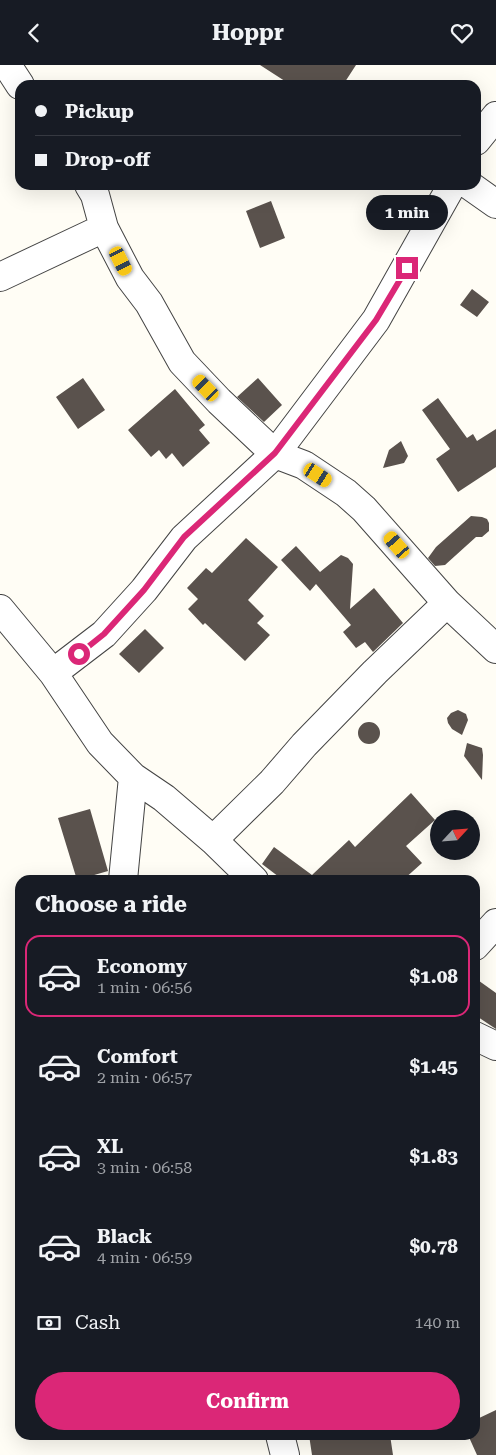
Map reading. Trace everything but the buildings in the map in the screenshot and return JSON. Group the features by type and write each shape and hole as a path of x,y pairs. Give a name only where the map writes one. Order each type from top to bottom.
{"street":[{"path":"7,65 17,80"},
{"path":"481,135 496,117"},
{"path":"92,190 104,228 130,277 149,303 182,362 219,401 275,453 304,465 346,493 385,531 447,603 496,649"},
{"path":"53,673 104,634 144,590 184,537 275,453 376,320 449,190"},
{"path":"477,190 496,204"},
{"path":"0,277 104,228"},
{"path":"213,840 272,781 375,672 447,603"},
{"path":"0,609 53,673 100,743 133,777 164,798 213,840 249,875"},
{"path":"123,875 133,777"},
{"path":"480,941 496,923"},
{"path":"480,1038 496,1046"},
{"path":"281,1440 284,1455"}],"route":[{"path":"79,654 104,634 144,590 184,537 275,453 376,320 407,268"}]}
